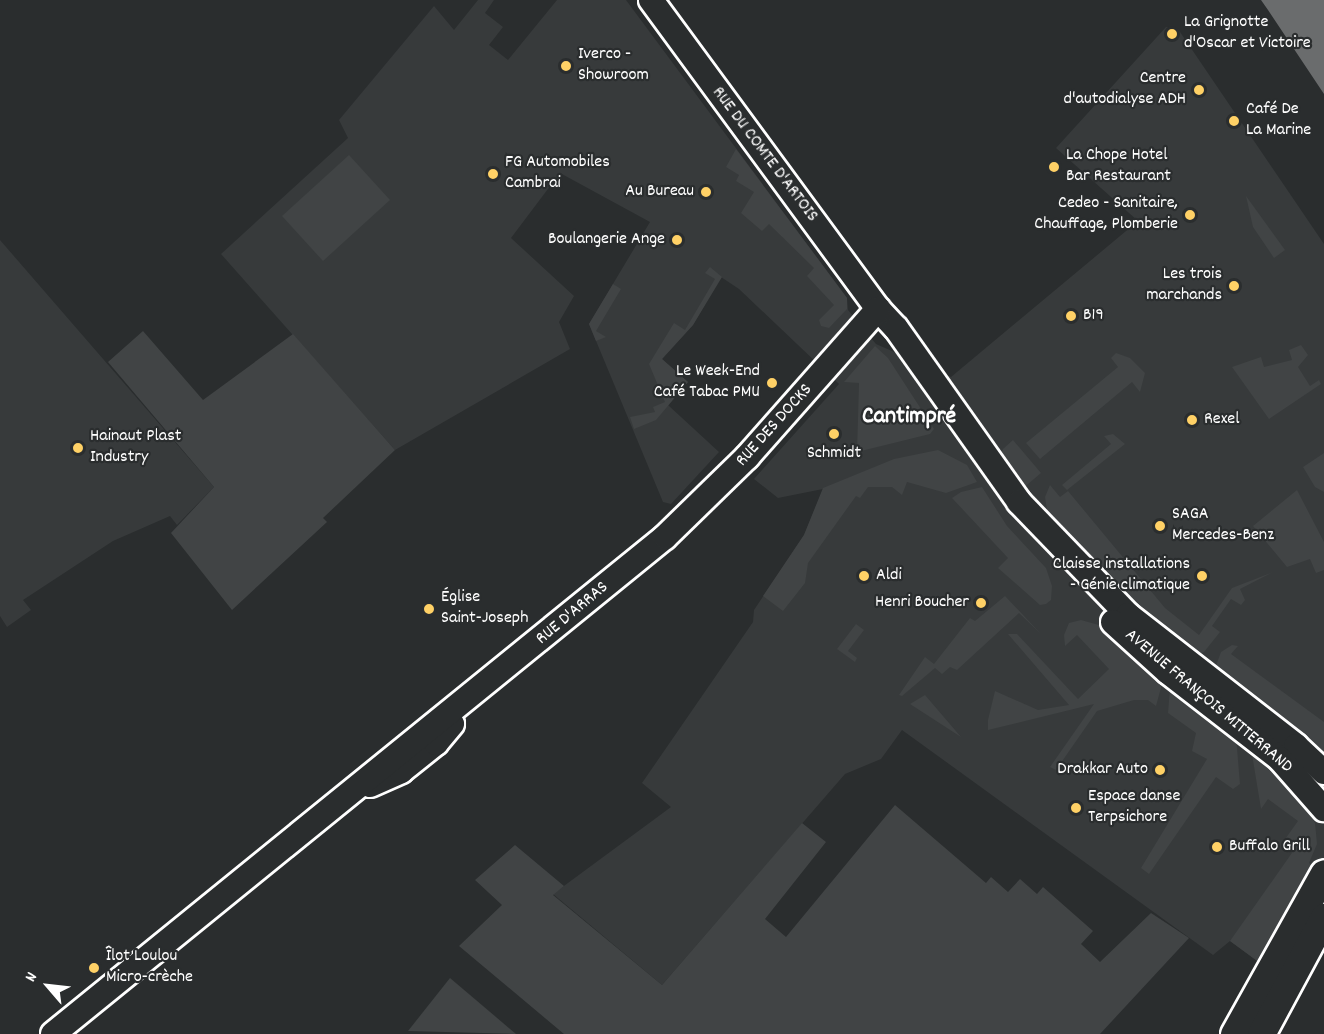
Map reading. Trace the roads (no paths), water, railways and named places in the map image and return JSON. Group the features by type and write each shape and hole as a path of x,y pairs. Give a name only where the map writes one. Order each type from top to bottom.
{"main road":[{"name":"RUE DU COMTE D'ARTOIS","path":"651,0 878,309"},
{"name":"RUE DES DOCKS","path":"665,537 747,457 878,309"},
{"name":"AVENUE FRANÇOIS MITTERRAND","path":"878,309 896,328 1018,502 1050,537 1141,626 1296,746 1324,772"},
{"name":"AVENUE FRANÇOIS MITTERRAND","path":"878,309 885,338 1013,520 1146,652 1280,759 1324,809"},
{"name":"RUE D'ARRAS","path":"53,1034 346,795 401,771 436,743 480,690 665,537"},
{"path":"1234,1034 1324,873"},
{"path":"1261,1034 1324,917"},
{"path":"1274,1034 1324,950"}],"place":[{"name":"La Grignotte d'Oscar et Victoire","path":"1172,34"},
{"name":"Iverco - Showroom","path":"566,66"},
{"name":"Centre d'autodialyse ADH","path":"1199,90"},
{"name":"Café De La Marine","path":"1234,121"},
{"name":"La Chope Hotel Bar Restaurant","path":"1054,167"},
{"name":"FG Automobiles Cambrai","path":"493,174"},
{"name":"Au Bureau","path":"706,192"},
{"name":"Cedeo - Sanitaire, Chauffage, Plomberie","path":"1190,215"},
{"name":"Boulangerie Ange","path":"677,240"},
{"name":"Les trois marchands","path":"1234,286"},
{"name":"B19","path":"1071,316"},
{"name":"Le Week-End Café Tabac PMU","path":"772,383"},
{"name":"Rexel","path":"1192,420"},
{"name":"Schmidt","path":"834,434"},
{"name":"Hainaut Plast Industry","path":"78,448"},
{"name":"SAGA Mercedes-Benz","path":"1160,526"},
{"name":"Aldi","path":"864,576"},
{"name":"Claisse installations - Génie climatique","path":"1202,576"},
{"name":"Henri Boucher","path":"981,603"},
{"name":"Église Saint-Joseph","path":"429,609"},
{"name":"Drakkar Auto","path":"1160,770"},
{"name":"Espace danse Terpsichore","path":"1076,808"},
{"name":"Buffalo Grill","path":"1217,847"},
{"name":"Îlot Loulou Micro-crèche","path":"94,968"}],"district":[{"name":"Cantimpré","path":"909,418"}]}
